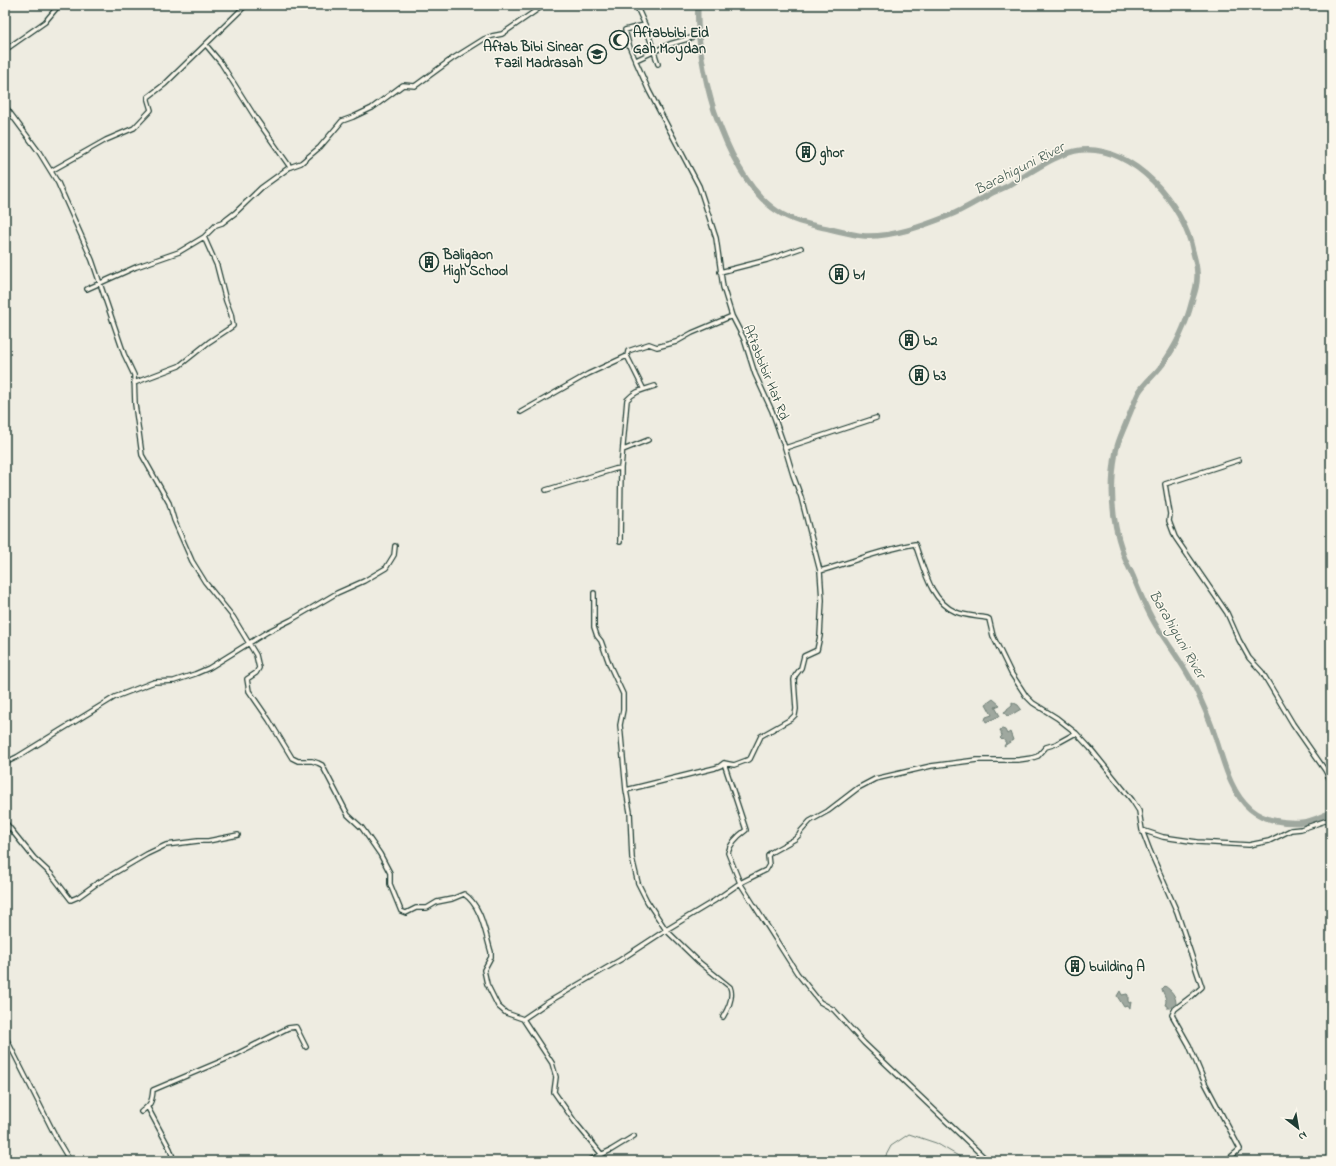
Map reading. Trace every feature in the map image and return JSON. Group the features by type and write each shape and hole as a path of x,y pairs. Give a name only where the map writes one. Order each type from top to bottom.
{"street":[{"path":"5,50 45,22 59,5"},
{"path":"51,171 106,140 136,126 151,110 148,97 165,84 246,5"},
{"path":"87,289 136,267 178,252 204,237 216,225 222,223 235,213 261,188 290,167 301,163 320,147 342,120 372,108 403,85 415,86 452,59 484,39 502,34 544,5"},
{"path":"636,5 658,64"},
{"name":"Aftabbibir Hat Rd","path":"644,25 625,30 630,48 649,91 699,186 716,238 720,272 732,316 744,339 755,374 772,411 785,448 801,497 820,571 822,600 818,648 817,650 804,656 801,668 795,676 795,715 791,719 768,731 760,738 750,759 734,765 724,763"},
{"path":"636,60 670,44 691,38"},
{"path":"206,45 221,63 255,117 290,167"},
{"path":"5,106 58,183 92,260 124,354 134,375 136,417 142,455 169,503 174,520 192,561 204,582 234,617 256,656 259,668 256,673 247,679 249,691 292,758 312,761 322,765 348,815 362,828 380,854 390,873 391,888 401,911 406,913 416,908 427,908 437,902 452,899 460,894 466,895 472,902 479,914 492,952 484,970 487,984 498,1006 506,1013 523,1019 552,1063 556,1077 554,1092 575,1122 607,1161"},
{"path":"134,383 179,366 209,342 233,326 217,266 204,237"},
{"path":"720,272 767,260 800,248"},
{"path":"521,412 588,374 626,356 628,351 634,348 649,344 657,347 676,342 692,333 732,316"},
{"path":"626,356 643,388"},
{"path":"620,542 621,468 627,400 643,388 655,386"},
{"path":"785,448 876,418"},
{"path":"623,450 648,440"},
{"path":"1240,460 1165,484 1171,529 1180,546 1203,576 1227,613 1249,658 1262,672 1293,724 1331,782"},
{"path":"546,490 621,468"},
{"path":"820,571 848,564 900,546 915,544 930,587 943,604 956,612 989,619 993,636 1011,674 1026,696 1033,703 1057,718 1076,733 1132,800 1139,811 1142,830 1177,912 1202,986 1175,1009 1172,1015 1189,1045 1205,1082 1240,1149 1226,1161"},
{"path":"5,763 115,697 154,682 174,681 209,668 267,632 291,620 336,593 364,581 386,568 394,556 395,546"},
{"path":"594,592 594,627 623,694 623,710 620,725 626,790 630,812 632,858 636,875 647,901 666,930 699,962 730,988 732,993 728,1009 723,1018"},
{"path":"523,1019 545,1004 620,960 740,883 766,870 769,865 768,855 798,837 800,831 810,821 828,811 858,788 875,779 931,766 977,760 1018,760 1032,758 1038,756 1046,748 1076,733"},
{"path":"626,790 715,768 724,763 746,830 738,836 729,848 728,853 740,883 797,973 820,1002 834,1010 864,1043 988,1161"},
{"path":"1142,830 1163,837 1210,844 1249,845 1269,841 1288,831 1301,829 1331,819"},
{"path":"5,822 34,858 51,874 71,900 147,854 166,845 208,841 238,835"},
{"path":"141,1112 148,1108 152,1100 153,1090 231,1057 288,1028 296,1027 306,1047"},
{"path":"5,1036 58,1141 70,1161"},
{"path":"148,1108 170,1149 173,1161"},
{"path":"588,1161 634,1136"}],"shaded area":[{"path":"993,699 1000,705 995,707 1000,716 986,722 986,717 992,715 986,704"},
{"path":"1012,702 1018,705 1021,709 1007,716 1004,712 1012,705"},
{"path":"1000,730 1005,730 1007,734 1010,732 1013,740 1004,746 1006,743 1000,738 1002,736"},
{"path":"1165,986 1172,992 1175,999 1176,1004 1171,1008 1167,1008 1165,1005 1166,999 1162,989"},
{"path":"1120,991 1122,995 1128,995 1128,1001 1129,1003 1131,1002 1130,1008 1127,1006 1124,1007 1117,996"}],"waterway":[{"name":"Barahiguni River","path":"698,5 698,30 704,72 714,110 724,138 738,166 755,191 777,211 790,218 861,236 876,236 897,233 954,214 1054,159 1081,150 1101,151 1120,157 1137,168 1154,182 1168,198 1188,234 1196,266 1197,284 1187,318 1180,334 1162,365 1139,392 1118,443 1114,463 1112,488 1118,538 1125,560 1150,615 1194,685 1211,723 1232,784 1243,802 1256,813 1269,819 1283,822 1297,823 1307,821 1331,812"},
{"path":"883,1161 891,1146 909,1134 936,1143 960,1157 961,1161"}],"place":[{"name":"Aftabbibi Eid Gah Moydan","path":"619,40"},
{"name":"Aftab Bibi Sinear Fazil Madrasah","path":"597,54"},
{"name":"ghor","path":"806,152"},
{"name":"Baligaon High School","path":"429,262"},
{"name":"b1","path":"839,274"},
{"name":"b2","path":"909,340"},
{"name":"b3","path":"919,375"},
{"name":"building A","path":"1075,966"}]}
